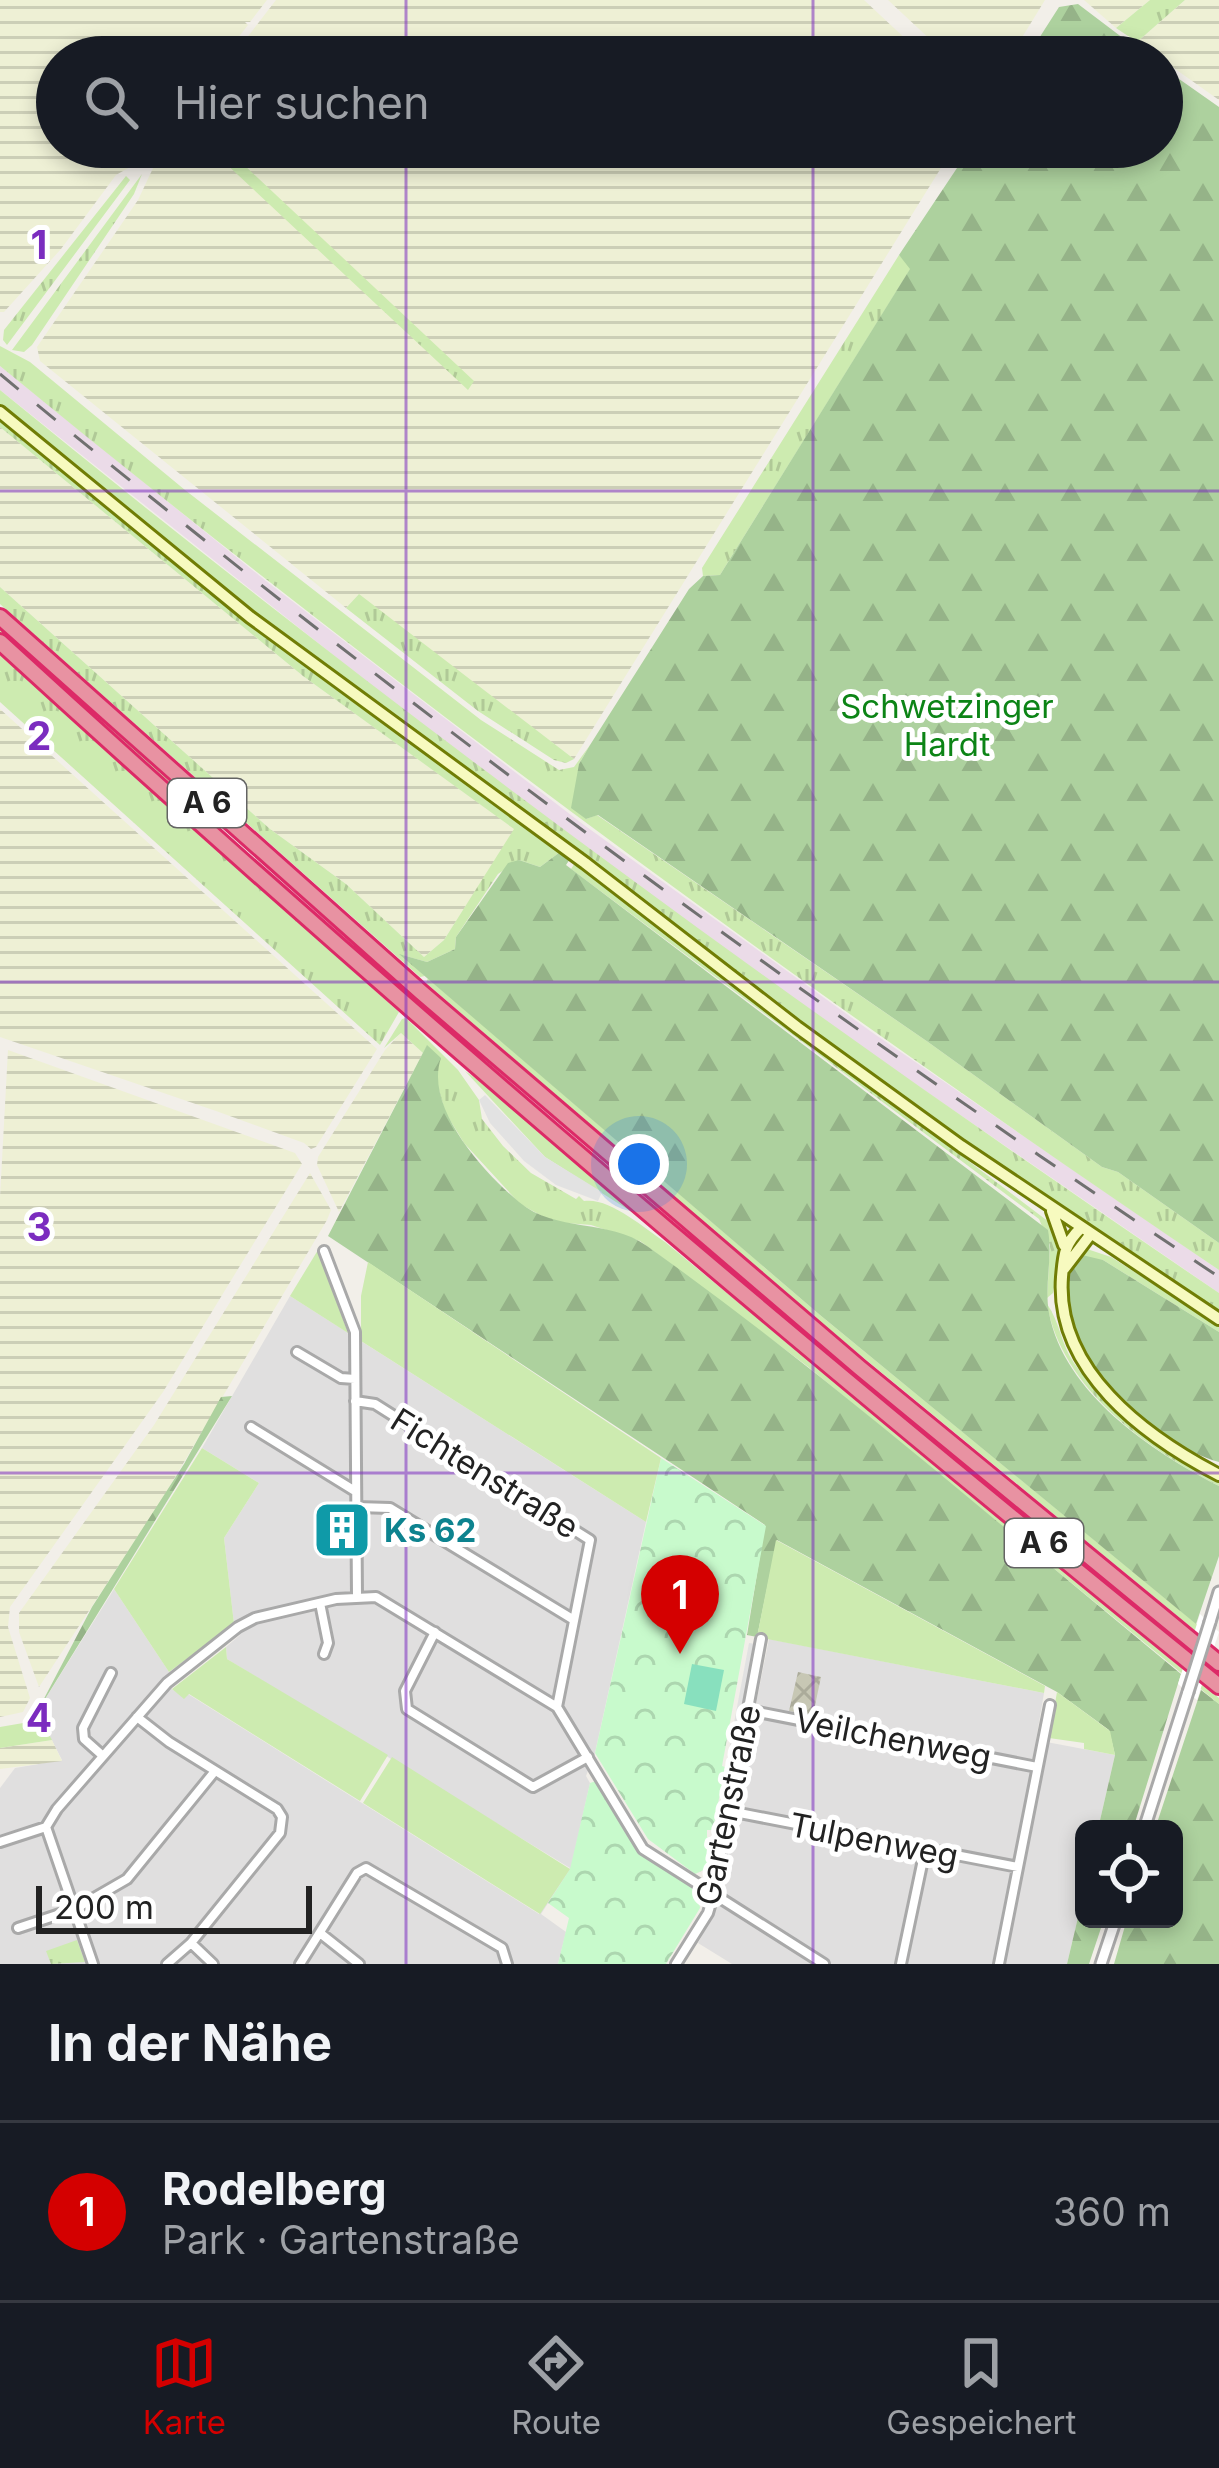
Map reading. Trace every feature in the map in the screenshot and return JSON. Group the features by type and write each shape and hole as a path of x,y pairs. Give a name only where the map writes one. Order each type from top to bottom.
{"highway":[{"name":"A 6","path":"0,617 418,990 860,1368 1219,1663"},
{"name":"A 6","path":"0,642 409,1005 852,1384 1219,1686"}],"main road":[{"path":"0,412 290,647 586,862 860,1074 1219,1319"},
{"path":"1051,1208 1064,1245 1064,1327 1084,1366 1151,1432 1219,1470"},
{"path":"1064,1245 1085,1231"},
{"path":"1062,1272 1085,1231"}],"street":[{"path":"324,1251 355,1332 356,1596"},
{"path":"297,1352 341,1378 355,1379"},
{"name":"Fichtenstraße","path":"356,1401 375,1404 590,1540 557,1707"},
{"path":"251,1427 356,1492"},
{"path":"357,1507 390,1508 574,1619"},
{"path":"1147,1820 1219,1592"},
{"path":"0,1842 46,1827 167,1683 238,1627 255,1618 356,1596 376,1597 557,1707 643,1850 824,1964"},
{"path":"320,1604 328,1642 325,1654"},
{"path":"436,1632 405,1691 407,1708 533,1786 588,1757"},
{"name":"Gartenstraße","path":"676,1964 708,1913 713,1896 761,1639"},
{"path":"104,1756 84,1738 82,1728 111,1673"},
{"path":"999,1964 1050,1705"},
{"name":"Veilchenweg","path":"748,1710 1036,1767"},
{"path":"137,1717 277,1809 282,1817 280,1833 190,1943 167,1964"},
{"path":"18,1928 75,1909 127,1879 214,1771"},
{"name":"Tulpenweg","path":"729,1811 1018,1868"},
{"path":"46,1827 93,1964"},
{"path":"901,1964 925,1850"},
{"path":"300,1964 357,1873 366,1868 502,1948 507,1964"},
{"path":"1101,1964 1113,1928"},
{"path":"320,1933 359,1964"},
{"path":"190,1943 213,1964"}],"shaded area":[{"path":"0,0 267,0 245,22 248,25 239,36 36,36 36,168 128,168 116,175 61,249 0,312"},
{"path":"276,0 864,0 903,36 248,36"},
{"path":"888,0 1045,0 1023,36 927,36"},
{"path":"1084,0 1150,0 1116,28"},
{"path":"1185,0 1219,0 1219,100 1183,75 1183,36 1144,36"},
{"path":"153,168 941,168 574,759 358,595 346,608 40,361 37,347 138,200"},
{"path":"0,366 266,581 584,825 873,1033 1219,1270 1219,1293 789,997 440,740 0,390"},
{"path":"0,427 303,676 515,829 444,940 424,957 346,884 270,829 0,587"},
{"path":"0,709 377,1049 316,1147 0,1037"},
{"path":"401,1033 423,1053 339,1212 317,1165 318,1157 385,1050"},
{"path":"8,1050 295,1153 302,1164 163,1392 10,1607 8,1627 30,1698 23,1712 0,1717 0,1197"},
{"path":"485,1095 545,1157 602,1192 598,1201 556,1185 524,1161 490,1123 479,1100"},
{"path":"310,1173 331,1210 327,1220 161,1501 39,1687 19,1632 19,1613 154,1425"},
{"path":"290,1296 646,1522 586,1776 590,1783 571,1868 541,1914 566,1932 558,1964 0,1964 0,1788 15,1768 62,1760 37,1712 114,1589 169,1672 172,1689 184,1698 188,1694 539,1914 570,1868 227,1659 226,1647 240,1635 234,1624 224,1538 259,1483 202,1448"},
{"path":"769,1639 1044,1693 1036,1740 1115,1755 1100,1820 1075,1820 1076,1928 1067,1964 732,1964 698,1943 720,1902"},
{"path":"749,1643 756,1644 733,1756 728,1755"},
{"path":"798,1672 821,1677 813,1715 789,1711"},
{"path":"52,1740 62,1761 0,1769 0,1748"}],"green space":[{"path":"1150,0 1185,0 1144,36 1128,36 1116,28"},
{"path":"1078,4 1120,36 1040,36 1059,7"},
{"name":"Schwetzinger Hardt","path":"1183,82 1219,107 1219,1243 1118,1172 1102,1167 598,815 586,819 571,808 579,764 590,745 689,589 703,576 720,575 910,269 899,255 957,168 1183,168"},
{"path":"230,168 247,168 474,381 468,390"},
{"path":"142,174 134,194 32,345 24,352 12,350"},
{"path":"126,176 130,180 7,345 4,330"},
{"path":"899,255 911,268 720,575 703,576 702,568"},
{"path":"0,346 30,362 185,490 481,720 559,770 574,767 590,745 579,764 586,819 597,815 1102,1167 1118,1172 1219,1243 1219,1270 906,1054 447,719 0,366"},
{"path":"0,390 297,627 599,855 906,1077 1219,1293 1219,1313 896,1095 582,854 248,610 0,406"},
{"path":"0,418 235,611 560,852 540,867 519,860 498,874 456,937 455,949 427,962 402,955 425,976 420,977 0,604 0,587 270,829 346,884 424,957 444,940 514,829 303,676 0,427"},
{"path":"359,594 574,759 554,760 478,711 346,608"},
{"path":"0,625 185,793 182,797 0,633"},
{"path":"0,655 399,1012 380,1045 0,702"},
{"path":"560,852 570,859 566,865 1048,1230 1049,1313 1072,1369 1091,1394 1139,1437 1219,1486 1219,1556 1196,1624 820,1315 399,954 427,962 455,949 456,937 508,863 519,860 540,867"},
{"path":"575,863 1049,1222 1057,1247 1053,1293 1047,1298 1050,1245 1039,1219 571,869"},
{"path":"428,978 820,1315 1216,1640 1214,1646 814,1317 426,983"},
{"path":"406,1018 458,1070 479,1100 482,1119 531,1173 576,1199 615,1208 665,1242 1219,1698 1219,1704 807,1366 640,1241 591,1225 553,1222 520,1204 464,1143 445,1112 427,1046 423,1053 401,1033 384,1048"},
{"path":"427,1045 441,1058 441,1097 460,1137 519,1202 549,1218 616,1232 647,1246 851,1401 1181,1674 1136,1820 1100,1820 1115,1755 1109,1730 1057,1692 777,1540 757,1637 747,1635 765,1525 328,1236"},
{"path":"465,1071 483,1083 635,1214 545,1157"},
{"path":"1087,1249 1111,1257 1219,1326 1219,1332 1103,1260 1076,1259"},
{"path":"318,1250 348,1333 290,1296"},
{"path":"1082,1255 1103,1260 1219,1332 1219,1462 1195,1453 1146,1422 1087,1356 1067,1300 1070,1272"},
{"path":"368,1262 661,1458 646,1522 361,1341 361,1296"},
{"path":"1047,1304 1070,1356 1104,1399 1159,1443 1219,1479 1219,1486 1163,1453 1111,1413 1070,1363"},
{"path":"232,1396 37,1712 92,1607 221,1397"},
{"path":"202,1448 259,1483 224,1538 234,1624 169,1672 114,1589"},
{"path":"661,1458 766,1526 713,1830 707,1830 707,1837 713,1839 708,1868 695,1874 648,1839 595,1753"},
{"path":"776,1540 1045,1686 1044,1693 757,1637"},
{"path":"226,1647 227,1659 388,1755 360,1801 189,1694 184,1699 172,1689"},
{"path":"692,1664 724,1670 716,1711 684,1704"},
{"path":"1201,1690 1219,1704 1219,1964 1114,1964 1124,1928 1183,1928 1183,1820 1158,1820"},
{"path":"1057,1692 1110,1731 1115,1755 1084,1749 1084,1743 1049,1738"},
{"path":"37,1712 52,1740 0,1748 0,1727 29,1722"},
{"path":"392,1757 570,1869 540,1914 363,1803"},
{"path":"596,1781 640,1853 698,1892 700,1908 666,1964 558,1964 569,1918 548,1903 570,1869 590,1783"},
{"path":"1076,1928 1101,1928 1089,1964 1067,1964"},
{"path":"77,1940 85,1962 51,1964 46,1951"}],"pier":[{"path":"1200,1614 1219,1632 1197,1700 1178,1684"}],"railway":[{"path":"0,374 295,612 598,841 906,1063 1219,1277"}],"place":[{"name":"Ks 62","path":"342,1530"},
{"name":"Rodelberg","path":"680,1654"}]}
